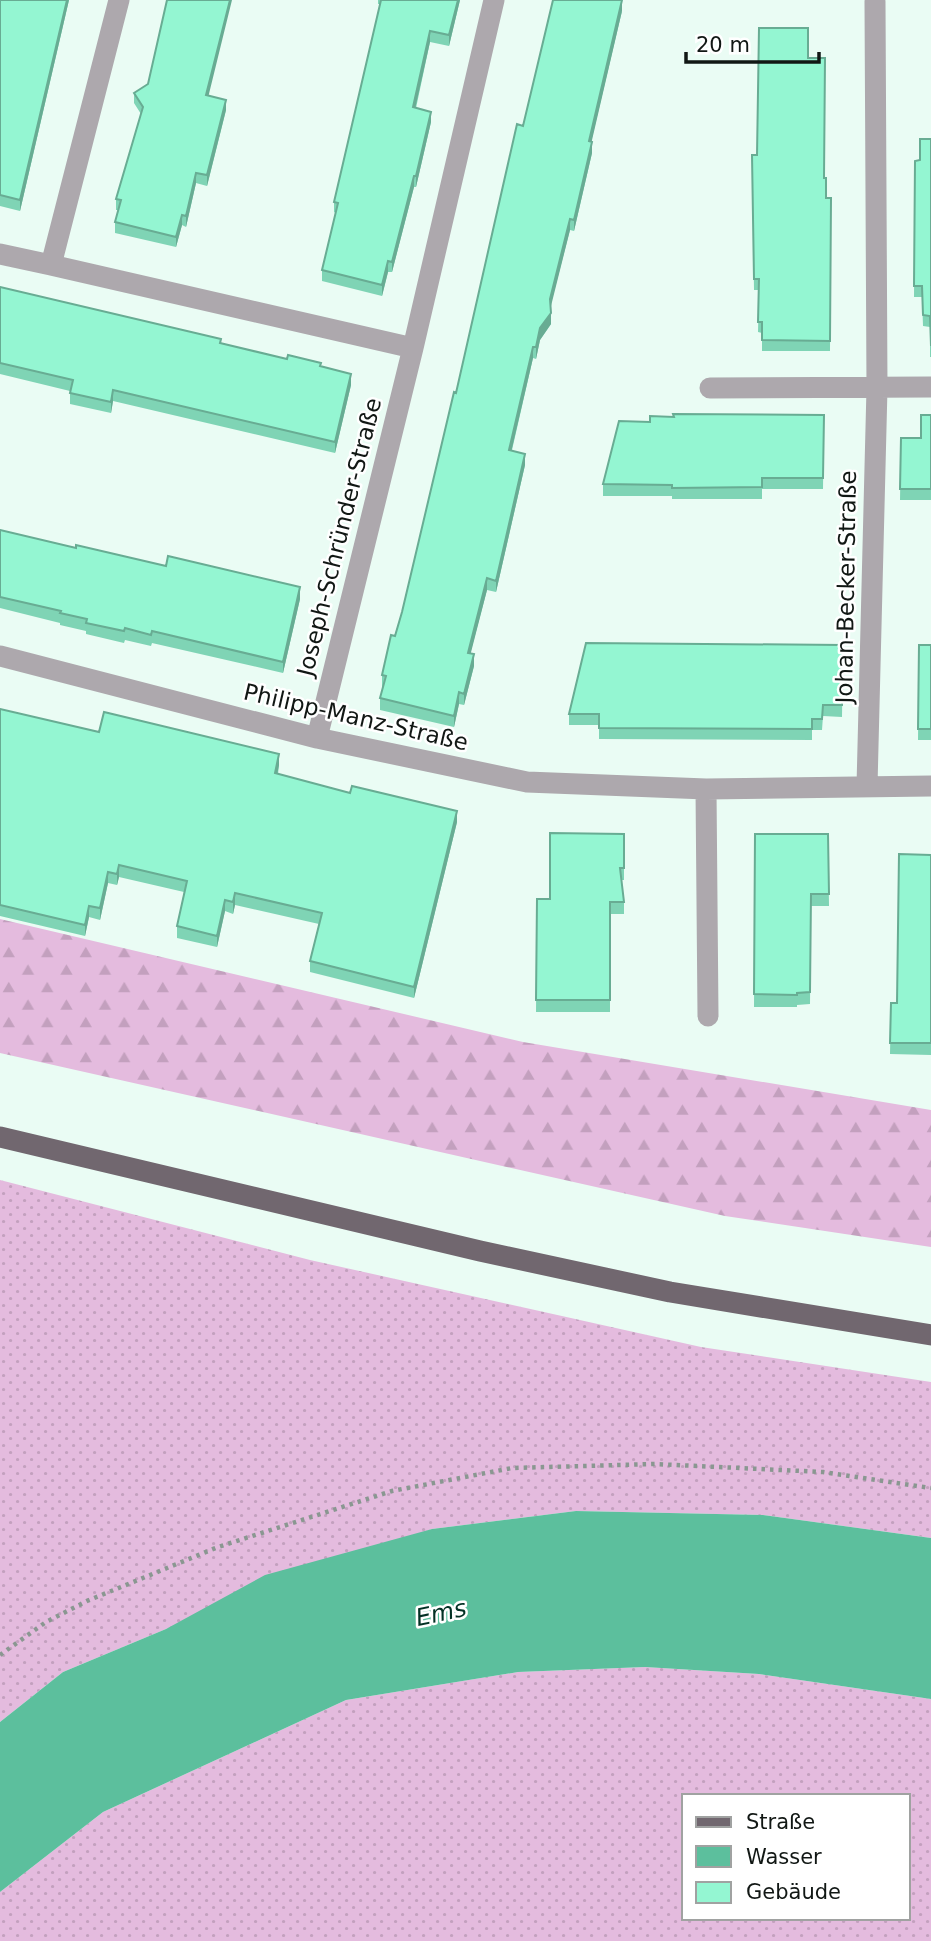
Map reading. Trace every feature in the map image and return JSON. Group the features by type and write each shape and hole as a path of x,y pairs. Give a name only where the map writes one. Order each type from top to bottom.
{"main road":[{"path":"0,1137 480,1251 670,1292 931,1335"}],"street":[{"path":"51,265 119,0"},
{"name":"Joseph-Schründer-Straße","path":"317,738 413,348 494,0"},
{"name":"Johan-Becker-Straße","path":"867,786 877,388 875,2"},
{"path":"0,254 413,348"},
{"path":"710,388 931,387"},
{"name":"Philipp-Manz-Straße","path":"0,656 317,738 527,782 706,789 931,786"},
{"path":"706,789 708,1016"}],"path":[{"path":"0,1655 47,1622 87,1601 218,1547 392,1491 512,1468 655,1464 823,1472 931,1488"}],"green space":[{"path":"0,919 523,1042 931,1110 931,1247 725,1216 0,1053"},
{"path":"0,1180 310,1260 701,1347 931,1382 931,1538 763,1515 576,1511 432,1529 166,1629 63,1672 0,1722"},
{"path":"645,1667 759,1674 931,1699 931,1941 0,1941 0,1892 103,1812 346,1700 518,1672"}],"water":[{"name":"Ems","path":"576,1511 763,1515 931,1538 931,1699 759,1674 645,1667 518,1672 346,1700 103,1812 0,1892 0,1722 63,1672 166,1629 265,1575 432,1529"}],"building":[{"path":"0,0 67,0 20,200 0,195"},
{"path":"167,0 230,0 206,95 226,100 207,175 196,173 186,216 182,215 176,237 115,222 121,200 116,199 143,107 134,93 148,84"},
{"path":"381,0 458,0 449,35 430,31 413,107 431,112 392,262 388,261 382,285 322,270 338,203 334,202"},
{"path":"553,0 622,0 589,141 592,142 574,220 570,219 550,299 551,313 540,328 536,347 533,347 509,450 525,454 496,581 487,578 468,653 474,654 464,694 459,692 454,716 380,698 386,676 382,675 391,635 395,636 402,612 454,392 456,393 517,124 523,126"},
{"path":"759,28 808,28 808,58 825,58 824,178 826,198 831,198 830,341 762,340 762,322 758,322 759,279 754,279 752,155 757,155"},
{"path":"920,139 931,139 931,346 930,316 923,315 922,286 914,286 915,161 920,160"},
{"path":"0,287 221,339 220,343 287,359 288,355 321,363 320,366 351,374 335,442 113,390 111,402 70,393 73,380 0,363"},
{"path":"673,414 824,415 823,478 762,478 762,487 672,488 672,485 603,484 619,421 650,422 650,416 674,417"},
{"path":"921,415 931,415 931,489 900,489 901,438 921,438"},
{"path":"0,530 166,566 168,556 300,587 283,662 152,631 151,635 125,628 124,631 86,623 87,619 60,613 61,611 0,597"},
{"path":"586,643 843,645 842,705 823,705 822,719 812,719 812,729 599,728 599,714 569,714"},
{"path":"919,645 931,645 931,729 918,729"},
{"path":"0,709 99,732 104,712 279,754 275,773 350,793 352,786 457,811 414,987 310,961 322,913 235,893 233,902 225,900 217,936 177,926 187,881 119,865 117,874 108,872 100,908 89,906 85,925 0,905"},
{"path":"550,833 624,834 624,868 620,868 624,902 610,902 610,1000 536,1000 537,899 550,899"},
{"path":"755,834 828,834 829,894 811,894 810,992 797,995 754,994"},
{"path":"899,854 931,855 931,1043 890,1043 891,1003 897,1003"}]}
